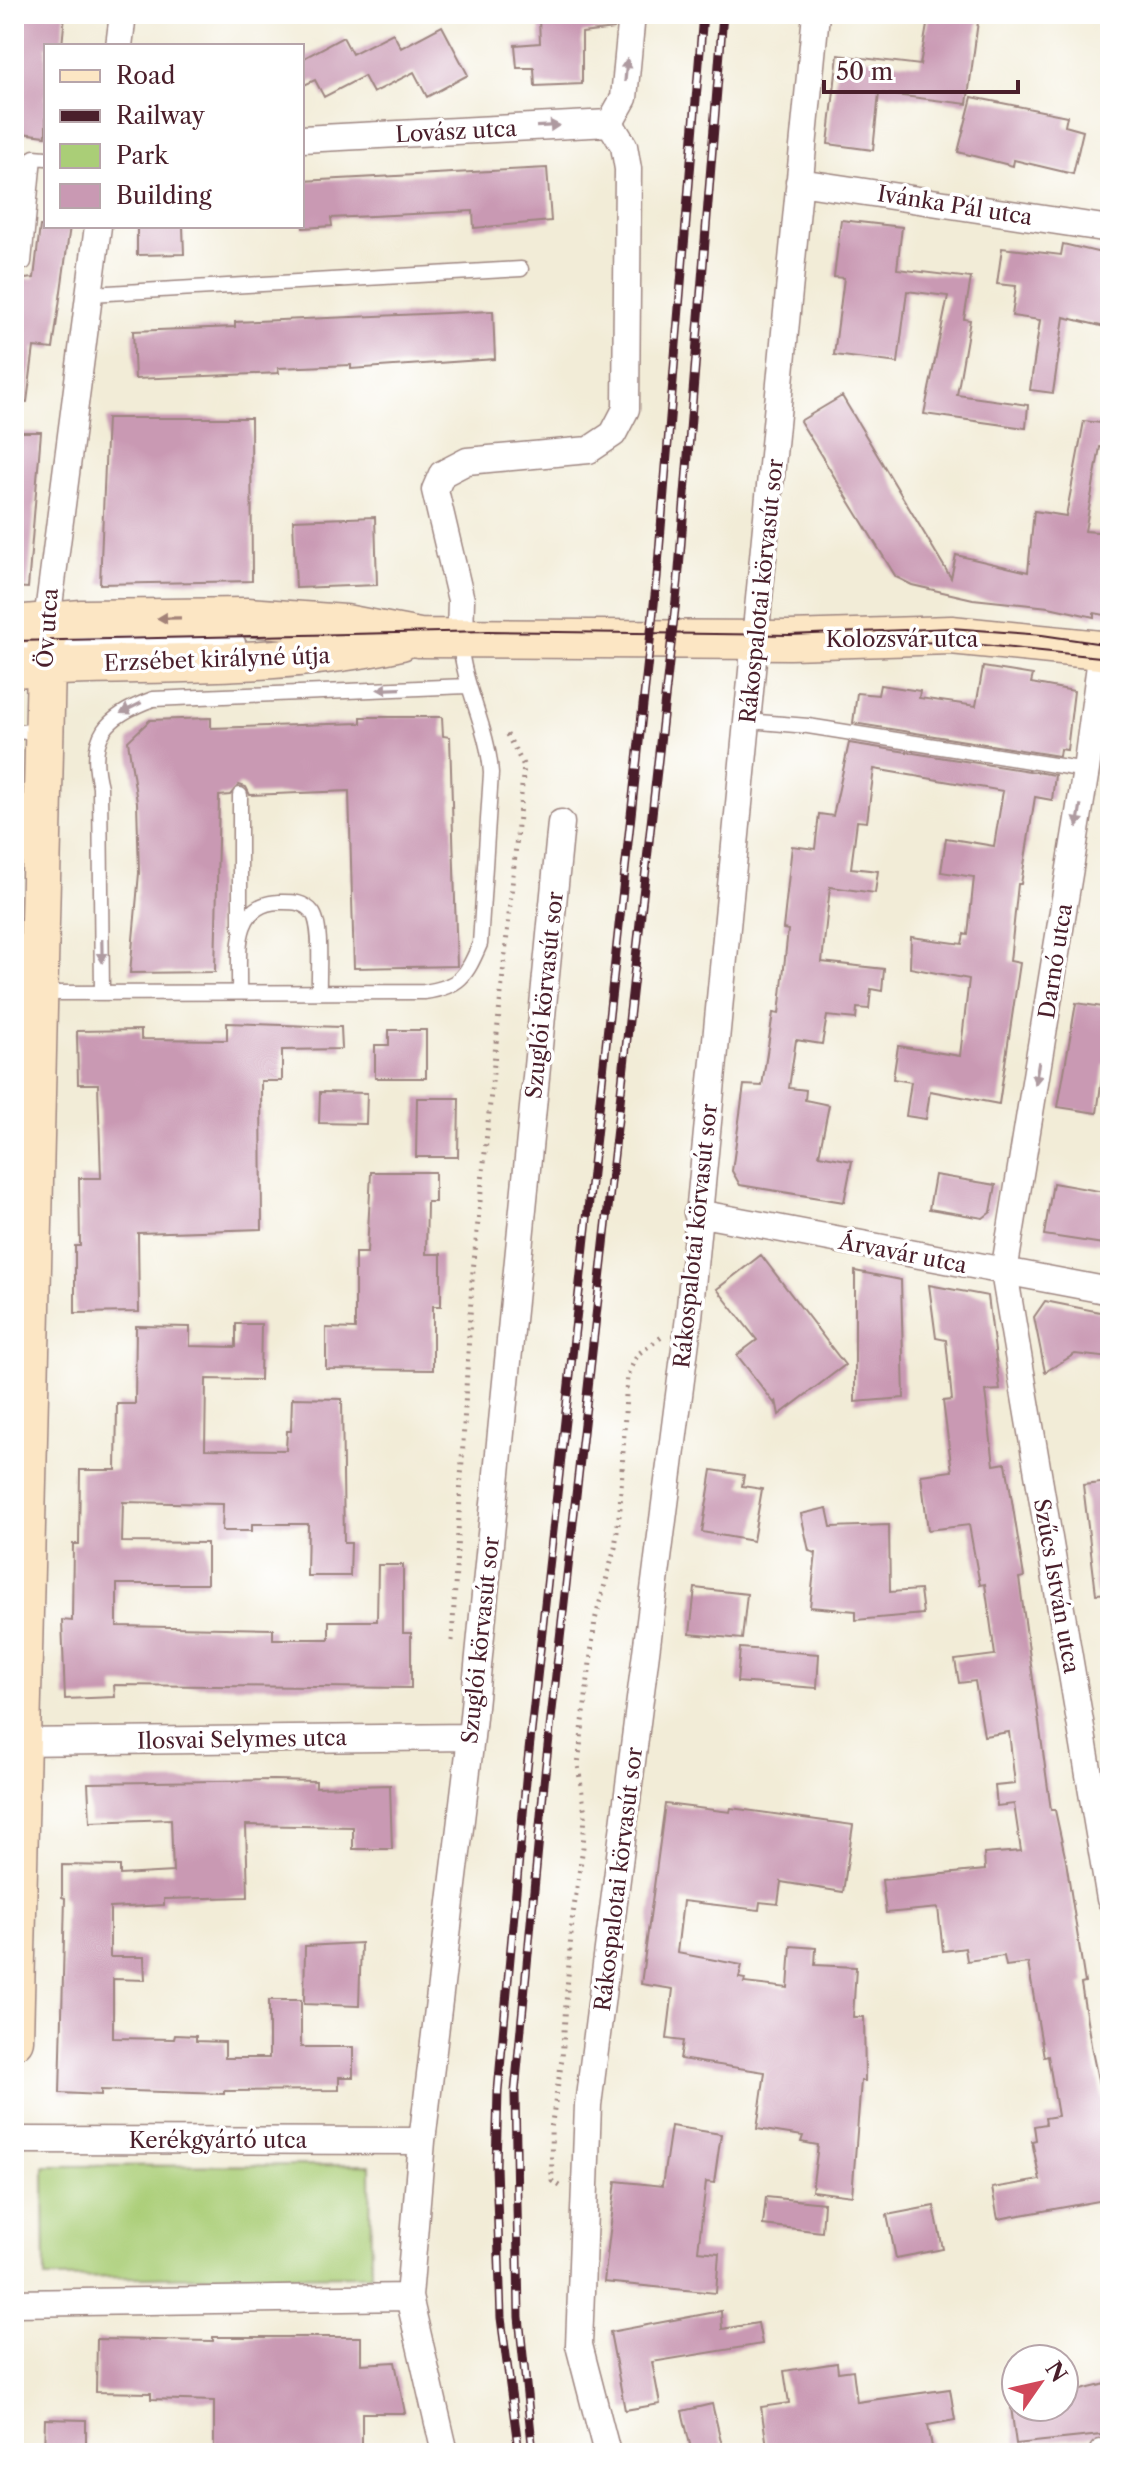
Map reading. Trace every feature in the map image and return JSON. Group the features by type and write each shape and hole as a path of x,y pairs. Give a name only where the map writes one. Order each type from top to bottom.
{"street":[{"path":"119,44 123,14"},
{"path":"460,637 461,600 435,490 442,474 467,461 589,450 613,434 626,409 628,169 624,146 610,123 624,98 632,14"},
{"name":"Rákospalotai körvasút sor","path":"607,2453 579,2345 582,2197 588,2105 689,1317 816,14"},
{"name":"Lovász utca","path":"304,139 610,123"},
{"name":"Ivánka Pál utca","path":"799,182 1110,229"},
{"name":"Öv utca","path":"14,2040 25,1055 37,993 28,732 30,645 62,487 98,228"},
{"name":"Kolozsvár utca","path":"694,639 951,635 1106,650"},
{"name":"Erzsébet királyné útja","path":"30,645 298,658 345,654 419,638 694,639"},
{"name":"Darnó utca","path":"1004,1272 1106,650"},
{"name":"Szuglói körvasút sor","path":"445,2453 409,2297 422,2141 471,1737 561,823"},
{"name":"Árvavár utca","path":"697,1213 1110,1291"},
{"name":"Szűcs István utca","path":"1004,1272 1110,1899"},
{"name":"Ilosvai Selymes utca","path":"18,1742 471,1737"},
{"name":"Kerékgyártó utca","path":"14,2140 422,2141"},
{"path":"14,2303 409,2297"},
{"path":"1102,2453 1110,2452"}],"lane":[{"path":"14,263 24,262 34,157 44,158"},
{"path":"91,294 521,269"},
{"path":"37,993 239,990 424,992 450,989 469,970 480,944 491,773 489,746 467,686 460,637"},
{"name":"Erzsébet királyné útja","path":"295,641 419,638"},
{"name":"Erzsébet királyné útja","path":"30,645 249,642"},
{"path":"102,992 100,787 93,762 97,743 108,723 128,708 153,699 467,686"},
{"path":"748,721 808,726 1086,770"},
{"path":"239,990 240,795"},
{"path":"240,930 250,913 265,902 298,901 314,913 318,932 319,992"}],"path":[{"path":"452,1646 472,1281 524,766 503,727"},
{"path":"582,2197 552,2181 551,2128 563,2046 572,1921 583,1847 585,1814 578,1765 593,1634 615,1548 627,1376 638,1354 689,1317"}],"green space":[{"path":"370,2165 371,2275 45,2278 44,2166"}],"building":[{"path":"14,14 65,14 62,44 44,44 44,136 14,132"},
{"path":"542,14 616,14 614,29 582,33 582,84 535,86 534,68 517,68 515,45 540,43 539,18"},
{"path":"929,14 979,14 967,104 879,93 873,150 828,144 838,55 920,65"},
{"path":"442,26 468,75 427,97 414,72 373,93 364,76 324,97 315,80 304,85 304,58 343,37 352,54 393,33 401,48"},
{"path":"972,97 1067,116 1065,126 1083,131 1073,174 1014,160 1013,166 958,152"},
{"path":"547,168 551,221 474,228 473,211 331,218 332,226 304,228 304,181"},
{"path":"841,220 902,227 897,269 971,278 964,319 970,320 957,395 1028,405 1026,428 924,414 948,296 907,291 898,363 834,355 844,278 834,277"},
{"path":"40,226 70,228 53,349 34,347 27,402 14,401 14,280 34,278"},
{"path":"137,228 183,228 184,254 137,255"},
{"path":"1063,244 1110,255 1110,303 1105,327 1064,317 1053,393 1030,390 1040,320 1012,316 1016,286 997,284 1002,248 1061,255"},
{"path":"493,311 495,359 351,369 351,365 278,368 279,373 135,379 133,331 235,327 235,322"},
{"path":"842,396 951,578 956,555 1028,572 1034,511 1066,516 1084,421 1110,424 1110,448 1100,447 1085,531 1110,533 1110,616 1094,613 1094,617 1049,607 973,599 912,585 896,577 800,421"},
{"path":"107,418 251,418 252,581 100,584"},
{"path":"14,432 41,432 28,588 14,587"},
{"path":"375,517 377,585 296,588 293,520"},
{"path":"983,667 1033,675 1031,683 1074,691 1067,750 1060,749 1059,756 853,723 857,693 878,695 880,685 920,691 919,698 976,706"},
{"path":"361,717 442,717 443,736 450,737 457,966 354,968 349,791 250,795 246,787 239,785 230,795 219,796 215,972 130,973 139,873 137,802 128,741 150,720 211,718 211,728 361,723"},
{"path":"849,743 1055,775 1052,800 1035,797 1021,884 1018,884 1010,961 1020,963 999,1104 930,1091 926,1119 906,1116 911,1082 893,1079 898,1046 960,1056 969,979 910,968 911,937 962,944 964,934 968,935 974,877 941,872 946,838 994,846 1003,791 874,769 867,822 857,821 851,868 878,871 875,893 830,887 822,962 884,969 882,991 871,989 869,1009 857,1008 856,1019 827,1016 822,1044 796,1040 789,1088 806,1090 805,1100 829,1105 819,1155 852,1161 844,1202 740,1185 732,1171 744,1085 762,1086 773,1013 779,1014 788,930 783,929 792,846 815,849 819,814 833,816"},
{"path":"1076,1003 1110,1008 1110,1065 1104,1064 1097,1113 1058,1107"},
{"path":"227,1023 341,1027 342,1049 282,1050 282,1081 261,1081 262,1229 138,1233 139,1312 75,1313 75,1246 80,1246 79,1178 101,1178 98,1084 78,1084 77,1031 141,1030 141,1039 227,1040"},
{"path":"389,1030 426,1030 426,1078 375,1078 375,1045 389,1045"},
{"path":"320,1092 367,1093 366,1124 319,1123"},
{"path":"417,1098 459,1098 458,1157 416,1157"},
{"path":"371,1172 435,1172 435,1202 427,1202 426,1254 441,1254 441,1306 433,1306 433,1370 326,1369 326,1328 355,1329 355,1253 367,1253"},
{"path":"935,1175 996,1185 991,1212 983,1218 929,1209"},
{"path":"1053,1183 1110,1193 1110,1245 1044,1235"},
{"path":"761,1255 845,1365 779,1415 776,1400 775,1404 737,1355 757,1340 717,1289"},
{"path":"855,1271 901,1280 904,1398 855,1402"},
{"path":"929,1285 988,1296 1000,1390 985,1391 994,1465 1006,1463 1024,1577 1019,1578 1051,1810 1055,1810 1066,1861 1085,1983 1081,1984 1110,2136 1110,2199 998,2219 992,2188 1040,2180 1032,2141 1036,2140 1034,2126 1046,2124 1045,2118 1058,2116 1028,1963 1006,1966 1004,1956 967,1961 965,1948 943,1951 938,1908 886,1913 882,1880 985,1870 984,1854 1021,1851 1014,1804 997,1806 995,1786 1015,1784 1009,1732 984,1736 975,1681 959,1683 955,1660 995,1655 985,1584 980,1585 969,1525 928,1530 921,1475 952,1471 943,1401 952,1400 946,1340 936,1338"},
{"path":"1045,1301 1110,1314 1110,1358 1075,1354 1045,1372 1034,1317"},
{"path":"236,1324 261,1324 260,1380 206,1379 205,1449 286,1450 287,1431 291,1431 292,1398 342,1399 344,1543 351,1543 350,1576 307,1576 308,1524 252,1524 252,1531 222,1531 223,1504 123,1502 122,1542 207,1543 207,1584 117,1584 117,1626 273,1629 273,1639 329,1639 329,1621 377,1621 378,1565 403,1565 403,1633 411,1633 411,1688 114,1685 115,1697 65,1699 62,1620 72,1621 73,1544 79,1544 80,1470 116,1470 117,1404 135,1404 136,1326 190,1327 190,1346 236,1347"},
{"path":"712,1470 744,1475 742,1486 762,1489 753,1541 702,1532"},
{"path":"1110,1482 1110,1593 1096,1594 1083,1485"},
{"path":"827,1508 831,1527 889,1525 890,1592 920,1590 923,1614 856,1620 856,1611 810,1607 816,1553 809,1551 801,1514"},
{"path":"695,1588 747,1594 742,1639 690,1634"},
{"path":"740,1648 819,1654 817,1688 737,1682"},
{"path":"316,1781 316,1787 390,1785 392,1849 353,1849 353,1827 246,1825 248,1897 164,1899 164,1905 110,1908 110,1957 144,1957 145,1980 113,1979 113,2038 174,2039 175,2035 196,2036 196,2041 225,2042 225,2058 269,2058 269,2000 301,2000 301,2047 353,2047 353,2077 339,2077 339,2090 224,2091 224,2094 101,2090 101,2095 60,2093 65,1898 62,1897 62,1865 120,1866 120,1875 173,1872 171,1819 90,1822 88,1783"},
{"path":"665,1804 730,1812 731,1808 853,1825 843,1892 781,1882 778,1904 760,1902 759,1910 683,1901 677,1953 742,1965 739,1978 745,1979 744,1983 788,1988 791,1946 816,1948 815,1965 856,1967 853,2017 864,2017 865,2081 861,2081 852,2196 812,2191 818,2145 801,2142 803,2136 757,2129 765,2072 680,2059 683,2041 667,2039 673,1989 641,1984"},
{"path":"361,1943 359,2006 304,2004 305,1946"},
{"path":"671,2126 721,2134 714,2183 706,2182 698,2251 719,2253 716,2293 604,2282 616,2181 662,2186"},
{"path":"766,2197 824,2203 822,2232 763,2225"},
{"path":"934,2206 943,2249 896,2258 887,2215"},
{"path":"721,2311 722,2329 758,2323 762,2344 652,2362 660,2404 625,2410 610,2332"},
{"path":"213,2337 361,2337 361,2364 395,2362 405,2413 362,2413 362,2453 214,2451 214,2401 151,2399 151,2393 96,2392 97,2339 213,2341"},
{"path":"837,2363 838,2372 853,2370 857,2402 950,2389 955,2420 928,2425 933,2453 768,2453 761,2407 789,2403 784,2371"},
{"path":"1110,2383 1110,2434 1016,2444 1013,2423 1080,2423 1080,2390"},
{"path":"712,2404 724,2453 692,2453 682,2411"},
{"path":"45,2419 86,2420 86,2453 44,2453"}],"tram line":[{"path":"14,641 488,631 790,635 951,628 1042,635 1110,645"},
{"path":"842,644 953,642 1110,658"}],"railway":[{"path":"519,2453 501,2318 496,2166 498,2091 527,1769 657,577 703,14"},
{"path":"533,2453 519,2317 515,2092 545,1773 678,582 723,14"}]}
